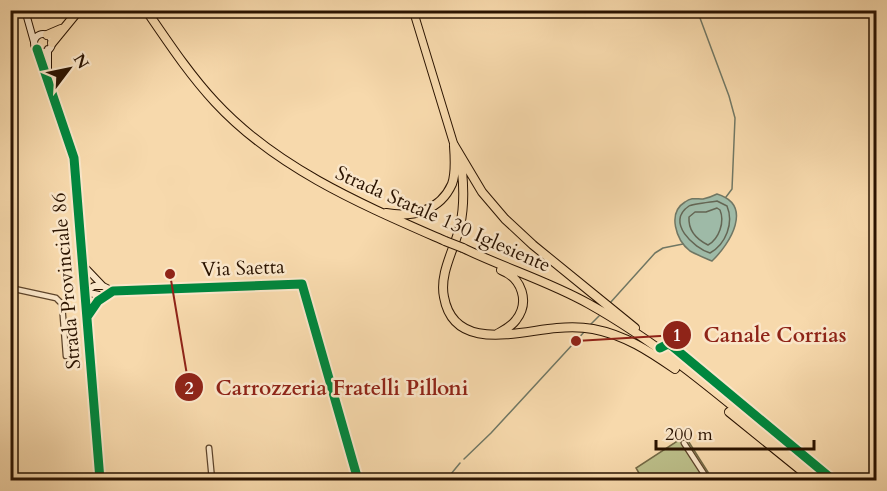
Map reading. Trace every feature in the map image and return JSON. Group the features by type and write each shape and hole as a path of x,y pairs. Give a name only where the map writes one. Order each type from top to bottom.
{"highway":[{"path":"47,40 64,27 79,10"},
{"path":"141,10 165,38"},
{"name":"Strada Statale 130 Iglesiente","path":"146,10 186,69 217,105 263,145 311,177 377,211 553,285 591,305 608,311 823,480"},
{"path":"151,10 165,38"},
{"path":"393,216 410,215 438,203 452,184 455,166 454,145"},
{"path":"454,145 482,192 532,245 598,298 608,311 660,348 706,386"},
{"path":"462,171 464,199 462,214 442,288 451,315 464,328 473,332 495,335 556,328 592,329 628,339 685,376"},
{"path":"463,249 478,260 506,271 520,286 523,302 521,313 511,326 495,335"},
{"name":"Strada Statale 130 Iglesiente","path":"642,338 813,480"}],"main road":[{"path":"413,10 462,171"}],"street":[{"name":"Strada Provinciale 86","path":"26,10 74,158 100,480"},
{"path":"28,19 47,40"},
{"path":"37,36 47,40 44,51 36,45 37,36"},
{"name":"Strada Provinciale 86","path":"47,40 48,83"},
{"name":"Via Saetta","path":"81,263 103,286 113,291 302,284 358,480"},
{"path":"84,292 94,286 103,286"},
{"path":"10,288 56,298 62,304 66,356"},
{"name":"Via Saetta","path":"87,317 105,296 113,291"},
{"path":"84,292 105,296"},
{"path":"660,348 668,344 672,346 833,480"},
{"path":"684,443 708,480"},
{"path":"209,448 212,480"},
{"path":"93,480 99,468"}],"green space":[{"path":"685,436 713,480 643,480 636,468"}],"water":[{"path":"717,194 728,199 734,207 736,216 735,225 726,245 712,261 690,251 685,246 678,234 675,219 679,207 687,200 703,199"}],"waterway":[{"path":"697,10 735,118 732,189 726,197"},
{"path":"610,303 655,253 663,248 683,244"},
{"path":"590,325 599,316"},
{"path":"464,459 585,331"},
{"path":"446,480 460,463"}],"cycle path":[{"path":"37,49 74,158 100,480"},
{"path":"87,317 98,301 113,291 302,284 358,480"},
{"path":"660,348 668,344 672,346 833,480"}],"place":[{"name":"Carrozzeria Fratelli Pilloni","path":"170,274"},
{"name":"Canale Corrias","path":"576,341"}]}
